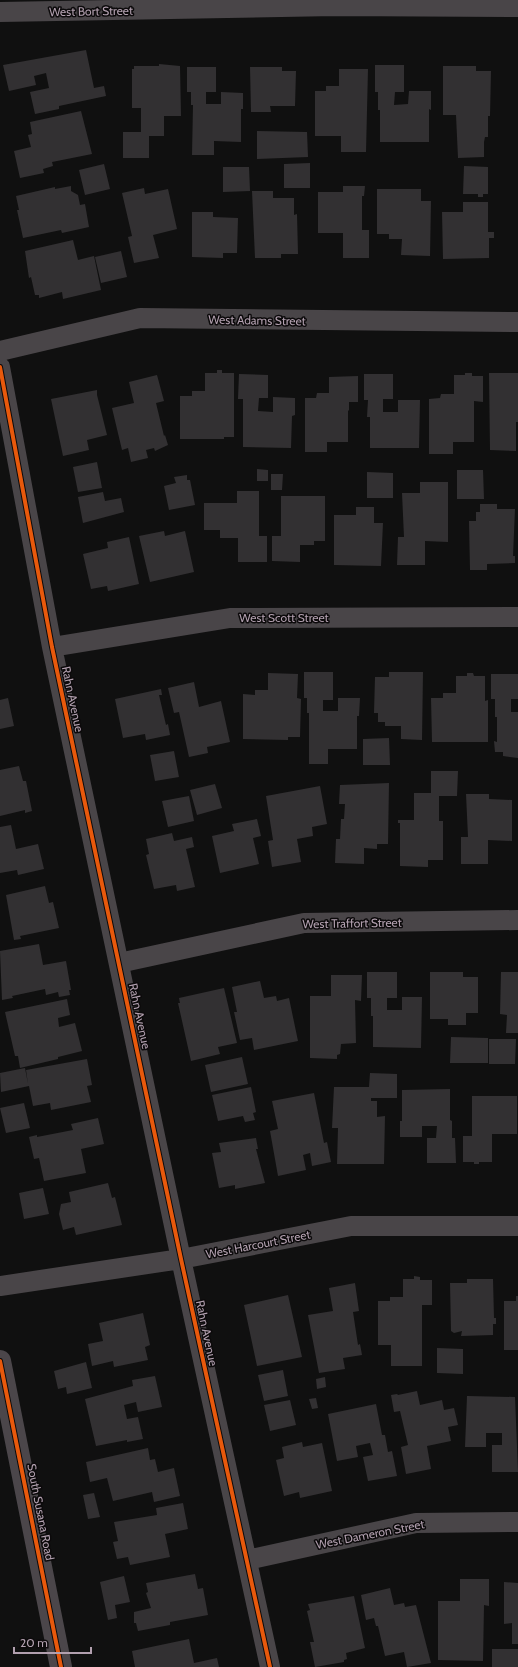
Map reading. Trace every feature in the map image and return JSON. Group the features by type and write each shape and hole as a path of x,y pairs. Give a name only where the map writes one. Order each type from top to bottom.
{"street":[{"name":"West Bort Street","path":"0,12 335,3 518,7"},
{"name":"West Adams Street","path":"0,350 140,318 518,322"},
{"name":"Rahn Avenue","path":"0,367 52,646 181,1259 270,1667"},
{"name":"West Scott Street","path":"52,646 230,618 518,617"},
{"name":"West Traffort Street","path":"119,963 304,922 518,920"},
{"name":"West Harcourt Street","path":"0,1286 181,1259 351,1226 518,1226"},
{"name":"South Susana Road","path":"1,1369 62,1667"},
{"name":"West Dameron Street","path":"247,1560 416,1523 518,1522"}],"building":[{"path":"86,50 94,88 104,86 106,96 59,106 59,109 35,114 30,92 49,88 46,73 34,76 36,85 9,91 3,65"},
{"path":"159,64 180,66 181,116 164,116 164,136 149,136 149,158 123,158 123,132 141,132 141,108 132,108 132,69 134,69 134,66 159,66"},
{"path":"375,65 404,65 404,92 395,92 394,105 408,104 409,91 431,91 431,110 429,109 429,142 380,142 380,110 378,110 378,92 375,92"},
{"path":"443,66 476,66 476,71 491,71 490,116 488,116 488,137 485,137 484,142 484,157 458,158 456,115 443,115"},
{"path":"187,67 216,67 216,92 206,92 206,104 221,104 221,92 243,93 243,109 241,109 241,142 214,141 214,155 192,155 193,105 191,105 191,92 187,92"},
{"path":"250,67 282,67 282,71 296,71 295,106 270,106 271,112 251,112"},
{"path":"339,69 368,69 366,152 341,152 341,136 315,136 315,91 326,91 326,86 339,86"},
{"path":"81,111 92,154 52,162 53,166 43,169 44,173 20,178 14,151 31,147 28,135 32,134 30,122"},
{"path":"257,131 307,132 308,157 257,159"},
{"path":"310,163 310,188 284,188 284,164"},
{"path":"104,164 110,189 85,195 79,170"},
{"path":"464,166 488,167 488,194 483,194 483,197 478,197 478,194 463,194"},
{"path":"223,167 249,167 250,191 223,192"},
{"path":"71,186 71,191 78,195 80,205 85,204 89,227 62,233 61,230 23,238 17,210 19,210 16,196 55,187 55,189"},
{"path":"343,186 365,186 364,196 362,196 362,230 369,230 369,258 343,258 343,233 318,233 318,192 343,192"},
{"path":"144,188 145,194 168,189 177,229 153,235 159,258 134,263 128,237 132,236 122,193"},
{"path":"377,189 421,189 421,201 431,201 430,256 401,255 402,239 389,239 389,234 377,234"},
{"path":"252,191 273,191 273,198 294,198 294,215 297,214 298,254 281,254 281,258 255,258"},
{"path":"463,202 488,202 488,232 494,232 494,238 489,238 489,258 443,259 442,212 463,212"},
{"path":"192,212 213,212 213,217 238,218 237,253 223,253 223,258 192,257"},
{"path":"73,240 78,260 94,256 101,290 63,299 62,292 39,298 39,295 35,295 31,277 29,278 25,251"},
{"path":"121,251 127,277 101,283 95,257"},
{"path":"217,370 222,370 222,373 234,373 234,437 224,437 224,439 180,439 180,396 192,396 192,391 205,391 205,373 217,373"},
{"path":"465,373 472,373 472,376 483,376 483,402 474,401 474,442 453,442 453,454 429,454 429,399 440,398 441,394 454,394 454,375 465,375"},
{"path":"489,373 518,373 518,422 516,422 516,451 490,450"},
{"path":"239,374 268,375 268,398 259,398 258,411 273,412 273,397 295,398 295,415 292,416 291,448 243,447 243,399 238,399"},
{"path":"364,374 393,374 393,399 383,399 383,412 398,412 398,400 420,400 419,448 370,448 370,417 367,417 368,400 364,400"},
{"path":"157,375 164,401 156,403 164,436 165,435 168,445 155,451 154,448 146,450 148,458 131,462 128,448 122,450 112,408 134,403 129,382"},
{"path":"358,376 358,402 349,402 348,442 327,442 327,452 305,452 305,398 316,398 317,393 329,393 329,377"},
{"path":"97,390 107,435 87,440 89,450 63,456 51,399"},
{"path":"97,462 102,488 78,492 73,467"},
{"path":"257,469 268,470 268,481 257,481"},
{"path":"457,470 483,470 484,499 457,499"},
{"path":"367,472 393,473 393,498 367,498"},
{"path":"271,474 283,474 282,490 271,490"},
{"path":"187,475 187,480 190,480 195,505 169,510 164,486 176,483 174,477"},
{"path":"420,482 448,482 448,542 425,541 425,565 397,565 398,537 404,537 402,493 420,493"},
{"path":"237,491 259,491 259,536 267,536 267,562 238,562 238,538 220,538 220,530 204,530 204,503 237,503"},
{"path":"103,492 105,501 121,498 124,512 83,523 78,497"},
{"path":"281,496 325,496 325,541 314,541 314,545 300,545 300,562 272,561 272,536 281,536"},
{"path":"480,504 497,504 497,509 515,509 513,556 515,556 515,563 487,564 487,570 470,570 469,521 476,521 476,512 480,512"},
{"path":"356,507 374,507 374,523 383,523 381,566 334,565 334,515 356,515"},
{"path":"164,531 165,536 185,531 194,572 150,582 139,536"},
{"path":"129,537 139,584 108,591 107,586 91,589 83,554 108,548 107,542"},
{"path":"304,672 333,672 333,700 323,700 323,711 338,711 338,698 360,698 359,716 357,716 357,749 328,749 328,764 309,764 309,713 307,713 307,698 304,698"},
{"path":"389,672 423,672 422,740 401,739 401,726 385,726 385,722 378,722 378,713 374,713 375,677 389,677"},
{"path":"268,673 298,674 297,698 301,699 300,737 288,737 288,740 243,739 243,694 255,695 255,690 268,690"},
{"path":"467,673 473,673 474,676 485,676 485,701 488,700 488,742 432,742 431,698 443,698 443,693 456,693 456,676 467,676"},
{"path":"491,674 518,674 518,699 511,699 511,712 518,712 518,758 503,756 503,752 495,752 494,741 497,742 497,717 495,717 495,699 491,699"},
{"path":"194,682 199,707 221,701 230,742 207,747 208,753 189,757 179,712 174,713 168,688"},
{"path":"161,689 162,695 159,695 166,725 168,724 170,735 146,740 145,734 123,738 115,699"},
{"path":"8,698 14,726 0,729 0,700"},
{"path":"389,738 390,765 363,765 363,739"},
{"path":"174,751 179,777 155,781 150,755"},
{"path":"19,766 23,781 26,781 32,811 25,813 25,810 0,816 0,770"},
{"path":"431,771 458,771 457,796 439,796 439,821 443,821 443,860 428,860 428,867 400,866 400,823 398,823 398,820 414,820 414,793 431,793"},
{"path":"389,783 388,844 377,844 377,849 364,848 364,864 335,863 336,839 340,839 341,819 344,819 345,804 339,804 340,785"},
{"path":"215,784 222,808 197,815 190,790"},
{"path":"320,786 327,824 312,827 313,836 297,839 301,862 272,867 268,841 273,840 266,796"},
{"path":"466,794 489,794 489,799 512,800 512,841 488,840 488,864 461,864 461,837 468,837"},
{"path":"189,796 194,821 168,827 162,801"},
{"path":"257,819 261,836 253,838 259,864 220,873 212,836 234,831 232,824"},
{"path":"11,825 16,849 38,844 44,869 18,875 17,870 0,873 0,827"},
{"path":"172,833 174,841 192,837 194,847 186,849 195,887 177,891 176,885 154,889 146,855 149,854 146,839"},
{"path":"45,886 49,903 53,902 59,928 20,936 21,939 14,940 6,895"},
{"path":"39,944 43,965 66,961 71,990 69,990 70,995 59,997 58,992 46,995 45,989 12,996 13,998 2,1000 0,951"},
{"path":"367,972 397,972 397,998 387,998 387,1010 402,1010 402,997 422,997 421,1048 373,1047 373,1016 371,1016 371,998 367,998"},
{"path":"430,972 463,972 463,977 478,977 478,1013 466,1013 466,1025 448,1025 448,1019 430,1019"},
{"path":"501,972 518,972 518,1033 506,1033 507,1015 500,1014"},
{"path":"331,975 362,975 361,1001 355,1000 356,1043 341,1044 340,1054 337,1055 337,1059 310,1058 310,996 331,996"},
{"path":"260,981 264,998 276,996 277,1001 289,998 298,1041 254,1050 252,1038 240,1040 234,1012 237,1012 232,987"},
{"path":"224,988 237,1043 218,1047 220,1054 191,1061 178,1003 180,1003 179,998"},
{"path":"67,999 70,1015 58,1018 59,1027 75,1023 82,1051 58,1057 58,1059 20,1068 18,1056 15,1056 5,1012"},
{"path":"451,1037 488,1038 488,1063 450,1063"},
{"path":"489,1039 516,1039 515,1064 489,1064"},
{"path":"242,1057 248,1084 211,1092 205,1065"},
{"path":"87,1059 92,1085 87,1086 91,1102 51,1110 50,1103 33,1106 29,1086 1,1092 0,1073 25,1068 28,1084 26,1070"},
{"path":"370,1073 397,1074 397,1098 371,1098 371,1101 377,1101 377,1117 385,1116 384,1164 337,1164 338,1128 332,1128 334,1087 369,1087"},
{"path":"251,1087 256,1112 253,1113 255,1120 245,1122 243,1116 218,1121 212,1095"},
{"path":"450,1089 450,1120 452,1121 452,1138 455,1138 456,1163 427,1163 427,1138 436,1138 437,1126 422,1126 422,1137 400,1137 400,1121 402,1121 402,1090"},
{"path":"314,1093 324,1143 327,1142 331,1162 312,1166 310,1153 303,1155 306,1170 278,1176 270,1131 278,1129 272,1101"},
{"path":"472,1096 517,1096 517,1134 492,1134 492,1162 479,1162 479,1164 474,1164 474,1162 463,1162 463,1136 472,1136"},
{"path":"24,1103 30,1128 6,1133 0,1108"},
{"path":"98,1118 104,1144 81,1149 86,1173 44,1181 39,1158 34,1159 29,1137 37,1135 37,1137 73,1130 71,1124"},
{"path":"256,1138 258,1149 256,1149 265,1183 235,1189 235,1185 219,1188 212,1153 221,1152 219,1143"},
{"path":"108,1183 112,1198 115,1197 122,1225 76,1235 74,1227 63,1230 59,1214 61,1204 71,1202 69,1192"},
{"path":"43,1188 49,1214 24,1219 19,1193"},
{"path":"414,1276 420,1277 420,1280 432,1280 432,1305 422,1305 422,1366 391,1366 391,1345 378,1345 378,1301 390,1301 390,1297 403,1297 403,1279 414,1279"},
{"path":"467,1279 493,1279 494,1318 496,1318 496,1324 493,1324 493,1335 461,1336 462,1331 454,1333 451,1331 450,1283 467,1283"},
{"path":"355,1283 359,1311 353,1312 358,1345 360,1344 362,1355 343,1358 345,1369 319,1373 308,1315 333,1311 329,1288"},
{"path":"288,1295 302,1357 257,1366 244,1305"},
{"path":"516,1296 518,1296 518,1350 504,1350 504,1301 516,1301"},
{"path":"143,1313 150,1345 145,1347 148,1360 114,1367 113,1361 92,1366 88,1344 103,1341 99,1323"},
{"path":"437,1348 463,1349 463,1374 437,1373"},
{"path":"86,1362 92,1388 67,1394 66,1387 58,1389 54,1371"},
{"path":"283,1370 288,1396 264,1401 258,1375"},
{"path":"155,1376 162,1407 138,1412 136,1402 124,1405 127,1419 138,1417 143,1439 127,1442 127,1440 96,1446 85,1399 133,1386 132,1380"},
{"path":"325,1377 326,1387 317,1389 316,1379"},
{"path":"417,1391 420,1405 442,1400 444,1410 454,1408 458,1425 448,1427 451,1441 427,1446 431,1469 406,1474 401,1447 408,1445 400,1411 394,1412 391,1395"},
{"path":"467,1396 515,1397 518,1472 492,1472 492,1445 502,1445 502,1433 486,1433 486,1447 465,1447"},
{"path":"316,1398 318,1408 312,1409 309,1399"},
{"path":"290,1400 296,1425 270,1431 264,1405"},
{"path":"376,1404 382,1435 385,1435 388,1452 392,1451 397,1476 368,1481 363,1457 373,1455 370,1443 356,1446 358,1457 337,1461 328,1414"},
{"path":"302,1442 303,1447 322,1443 332,1491 300,1498 299,1492 284,1496 276,1460 284,1458 282,1447"},
{"path":"148,1448 150,1460 155,1459 158,1472 174,1468 180,1496 154,1502 152,1492 113,1501 107,1478 90,1482 86,1462"},
{"path":"94,1493 100,1517 88,1519 83,1495"},
{"path":"183,1503 188,1529 165,1534 170,1557 130,1565 128,1557 117,1559 113,1542 118,1541 114,1522 157,1515 156,1508"},
{"path":"195,1574 198,1589 203,1588 208,1615 170,1622 170,1625 138,1631 136,1623 134,1623 134,1612 151,1608 146,1593 148,1592 146,1583"},
{"path":"124,1576 130,1602 115,1605 117,1618 108,1620 100,1582"},
{"path":"460,1579 489,1579 489,1606 484,1605 483,1661 438,1660 438,1601 460,1601"},
{"path":"504,1582 518,1583 518,1644 512,1644 512,1623 504,1624"},
{"path":"390,1588 394,1605 404,1603 405,1607 416,1605 431,1663 407,1667 404,1652 385,1656 378,1626 376,1626 374,1618 366,1620 361,1595"},
{"path":"354,1596 365,1648 346,1653 347,1659 344,1660 344,1662 315,1667 310,1642 314,1642 307,1611 310,1610 308,1604"},
{"path":"189,1639 194,1663 217,1658 219,1667 135,1667 132,1651"},
{"path":"492,1649 518,1649 518,1667 492,1667"}],"cycle path":[{"path":"0,367 52,647 181,1259 270,1667"},
{"path":"0,1361 61,1667"}]}
